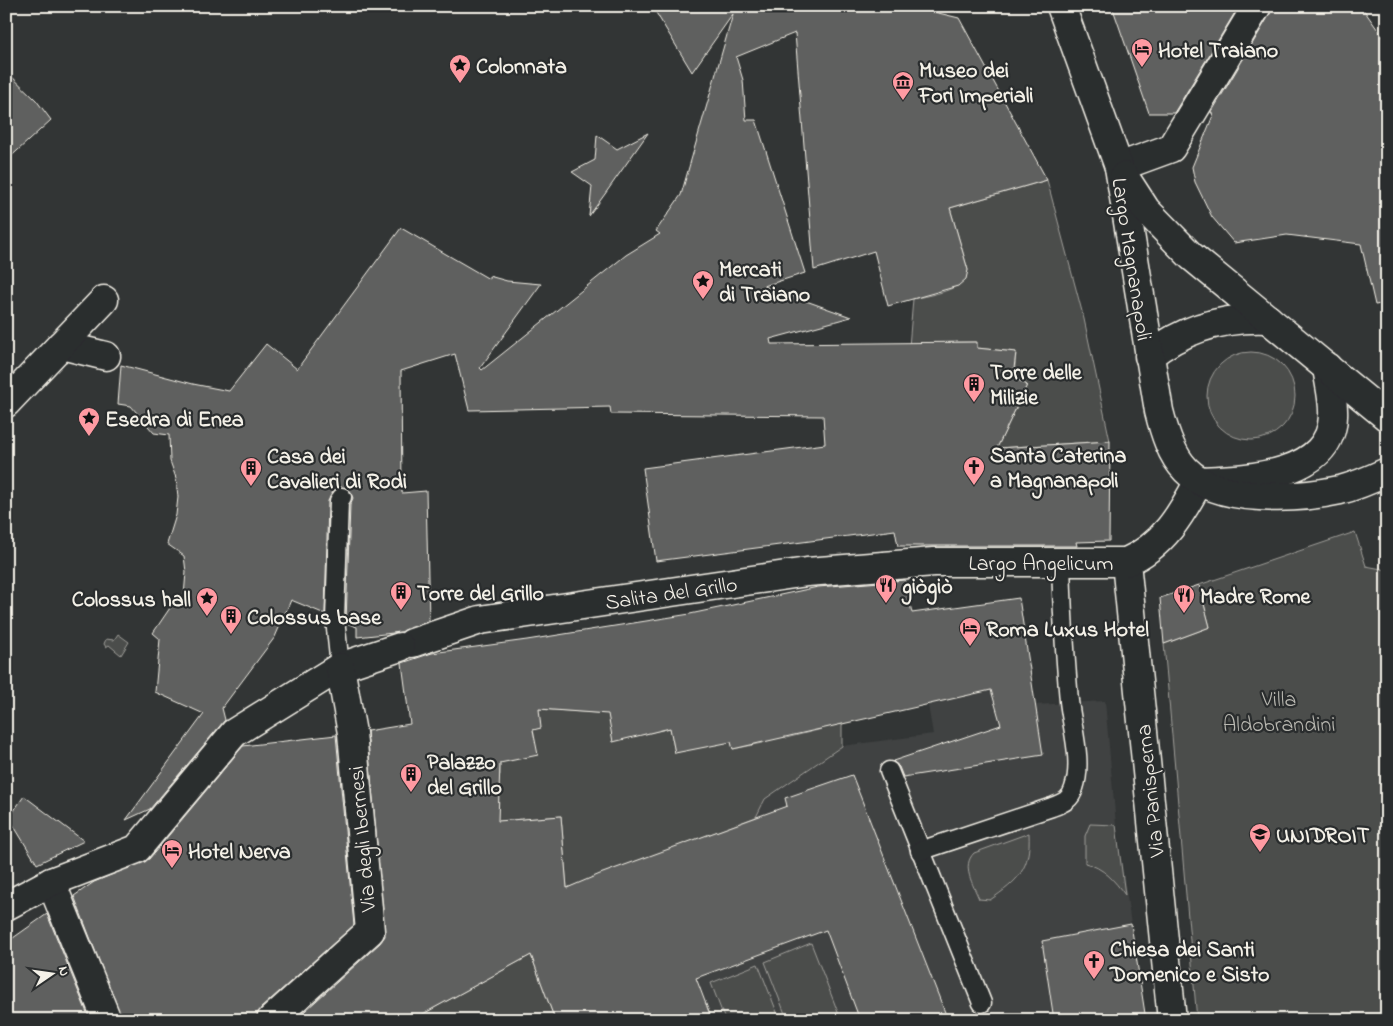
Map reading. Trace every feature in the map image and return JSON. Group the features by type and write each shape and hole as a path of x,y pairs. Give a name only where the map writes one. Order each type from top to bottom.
{"street":[{"path":"1061,6 1119,167 1172,148 1257,6"},
{"name":"Largo Magnanapoli","path":"1119,167 1146,210 1192,256 1387,417"},
{"name":"Largo Magnanapoli","path":"1119,167 1162,427 1181,464 1199,481 1241,494 1291,496 1314,495 1342,489 1387,472"},
{"path":"6,403 104,300"},
{"name":"Largo Magnanapoli","path":"1149,356 1170,340 1206,325 1249,318 1268,319"},
{"path":"61,345 106,356"},
{"path":"1199,481 1241,480 1270,474 1297,466 1315,455 1324,444 1333,416 1326,367"},
{"name":"Largo Angelicum","path":"934,562 1060,560 1126,562 1144,553 1161,539 1186,506 1199,481"},
{"name":"Salita del Grillo","path":"6,906 51,882 137,848 234,733 340,668 480,620 807,572 934,562"},
{"name":"Via Panisperna","path":"1126,562 1172,1020"},
{"name":"Via degli Ibernesi","path":"270,1020 370,931 352,733 340,668"},
{"path":"51,882 107,1020"}],"lane":[{"path":"338,498 335,618 340,668"},
{"path":"920,851 1052,807 1069,799 1073,792 1076,780 1076,761 1060,560"},
{"path":"889,772 982,1003"}],"shaded area":[{"path":"1019,598 1035,705 1105,701 1116,825 1131,924 1042,941 1054,1020 405,1020 561,896 567,888 756,817 765,799 842,746 933,734 912,613"}],"green space":[{"path":"1047,180 1084,319 1110,441 997,448 1027,385 1014,377 1016,352 977,348 976,342 956,342 955,352 909,347 913,299 953,288 965,277 968,270 950,208"},
{"path":"1242,352 1260,352 1276,359 1288,371 1295,387 1295,405 1288,421 1276,433 1260,440 1242,440 1226,433 1214,421 1207,405 1207,387 1214,371 1226,359"},
{"name":"Villa Aldobrandini","path":"1355,532 1366,566 1387,570 1387,1011 1368,1020 1197,1020 1164,644 1210,627 1199,585"},
{"path":"118,634 129,642 121,655 109,645 106,647 104,644 106,639 114,640"},
{"path":"636,681 613,741 670,728 675,753 730,737 733,749 763,743 758,714 780,709 786,738 822,729 816,701 842,720 842,746 765,799 756,817 567,888 561,816 456,825 500,775 500,763 533,730 539,709 597,713"},
{"path":"1090,824 1116,825 1125,895 1108,875 1098,868 1085,863 1085,836"},
{"path":"1029,833 1028,856 1021,873 1008,887 990,900 979,899 969,875 968,864 970,858 974,853"},
{"path":"811,943 841,1020 787,1019 765,962"},
{"path":"531,955 555,1020 412,1020"},
{"path":"758,964 780,1020 725,1020 711,983"}],"building":[{"path":"652,6 910,6 959,18 1047,180 950,208 968,270 966,279 958,286 888,306 874,251 814,270 795,33 736,57 743,80 746,120 756,120 805,273 764,286 851,317 770,339 771,344 977,342 977,348 1016,352 1013,377 1027,385 997,448 1110,441 1109,541 1076,542 1077,546 898,546 895,530 656,561 643,468 825,444 823,416 611,414 610,407 469,410 455,354 401,371 402,493 426,491 429,621 402,632 357,637 357,627 346,623 350,505 353,498 348,488 337,487 328,501 325,614 291,600 275,637 222,708 225,720 150,809 126,820 204,714 155,692 160,639 153,633 172,605 184,596 186,572 184,556 167,544 176,515 178,497 176,478 170,461 169,435 154,433 131,406 118,404 121,365 193,384 229,391 266,344 297,369 401,228 489,279 489,276 507,281 541,284 480,368 482,370 626,255 660,234 656,231 681,195 733,14 692,72"},
{"path":"1112,6 1239,6 1174,113 1149,113"},
{"path":"1273,6 1361,6 1387,43 1387,303 1375,305 1361,244 1287,235 1234,243 1212,217 1195,182 1192,167 1214,113 1211,113"},
{"path":"6,71 36,100 51,120 6,161"},
{"path":"648,133 589,216 592,186 572,172 595,160 597,135 617,149"},
{"path":"905,580 912,613 1019,598 1043,755 903,777 899,767 893,761 1001,725 991,690 733,749 731,742 675,753 670,728 613,742 608,714 539,709 541,728 533,730 538,755 500,763 498,821 561,816 567,888 600,874 787,806 785,798 852,775 948,1020 860,1020 826,930 696,978 712,1020 555,1020 531,955 412,1020 295,1020 380,943 385,936 367,731 410,724 402,663 432,653 690,614 818,587"},
{"path":"1199,585 1210,627 1164,644 1160,598"},
{"path":"336,735 354,925 261,1008 256,1020 122,1020 74,896 94,882 149,859 243,746"},
{"path":"24,796 84,841 37,864 9,818"},
{"path":"47,914 90,1020 6,1020 6,943"},
{"name":"Chiesa dei Santi Domenico e Sisto","path":"1131,924 1146,1020 1054,1020 1042,941"}],"place":[{"name":"Hotel Traiano","path":"1142,68"},
{"name":"Colonnata","path":"460,84"},
{"name":"Museo dei Fori Imperiali","path":"903,101"},
{"name":"Mercati di Traiano","path":"703,300"},
{"name":"Torre delle Milizie","path":"974,403"},
{"name":"Esedra di Enea","path":"89,437"},
{"name":"Santa Caterina a Magnanapoli","path":"974,486"},
{"name":"Casa dei Cavalieri di Rodi","path":"251,487"},
{"name":"giògiò","path":"886,604"},
{"name":"Torre del Grillo","path":"401,611"},
{"name":"Madre Rome","path":"1184,614"},
{"name":"Colossus hall","path":"207,617"},
{"name":"Colossus base","path":"231,635"},
{"name":"Roma Luxus Hotel","path":"970,647"},
{"name":"Palazzo del Grillo","path":"411,793"},
{"name":"UNIDROIT","path":"1260,853"},
{"name":"Hotel Nerva","path":"172,869"},
{"name":"Chiesa dei Santi Domenico e Sisto","path":"1094,980"}]}
